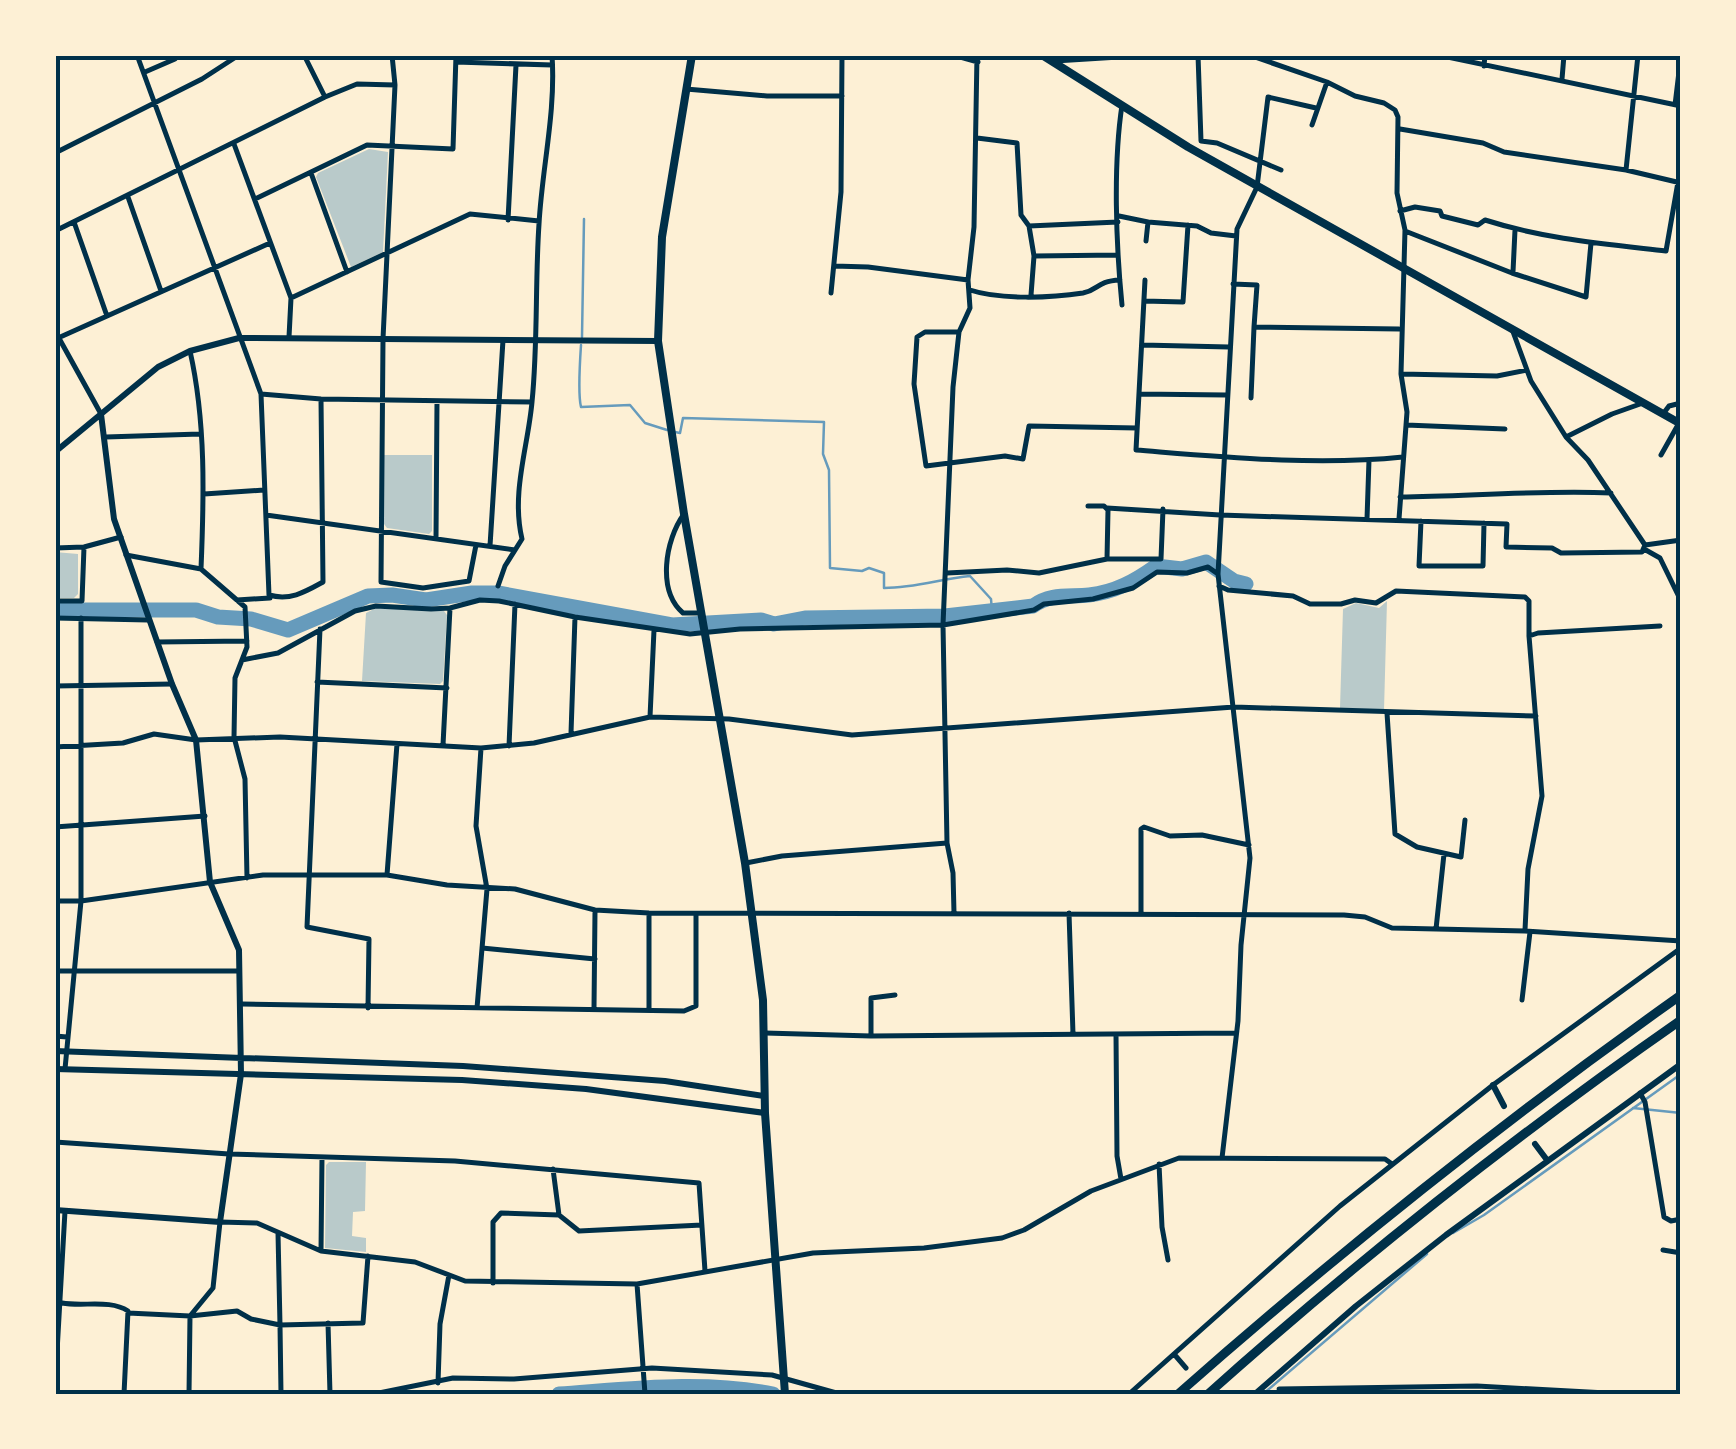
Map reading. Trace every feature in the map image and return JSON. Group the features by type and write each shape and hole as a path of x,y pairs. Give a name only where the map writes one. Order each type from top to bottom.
{"highway":[{"path":"1178,1394 1398,1207 1498,1128 1681,996"},
{"path":"1208,1394 1408,1224 1681,1020"}],"main road":[{"path":"692,55 662,237 658,340 745,863 765,1033 764,1096 785,1394"},
{"path":"1042,55 1258,187 1680,424"}],"street":[{"path":"137,55 261,394 272,598"},
{"path":"143,72 175,59 175,55"},
{"path":"55,152 202,80 238,55"},
{"path":"304,55 325,98"},
{"path":"392,55 396,85 383,339 380,580 384,584 438,587 469,581 476,545"},
{"path":"498,586 522,539 518,522 520,485 532,402 539,221 550,126 552,55"},
{"path":"831,293 841,192 842,55"},
{"path":"953,55 978,59 970,308 959,332 953,387 943,625 947,843 954,873 954,913"},
{"path":"1052,61 1151,55"},
{"path":"1198,55 1200,141 1212,142 1281,170"},
{"path":"1248,55 1390,106 1398,116 1397,176 1405,230 1400,329 1406,425 1398,519"},
{"path":"1438,55 1678,106 1681,55"},
{"path":"1484,66 1485,55"},
{"path":"1562,79 1564,55"},
{"path":"1626,170 1638,55"},
{"path":"256,199 367,146 453,149 456,58 552,65"},
{"path":"508,220 516,65"},
{"path":"1312,125 1327,82"},
{"path":"55,231 357,84 396,85"},
{"path":"686,88 767,96 842,96"},
{"path":"1222,1158 1250,844 1218,574 1236,236 1258,187 1268,97 1316,108"},
{"path":"1122,106 1118,219 1122,305"},
{"path":"1400,129 1680,183 1666,251 1515,230 1485,220 1478,225 1442,216 1440,210 1430,207 1400,212"},
{"path":"976,138 1018,143 1021,215 1029,226 1034,256 1031,295"},
{"path":"1208,158 1212,142"},
{"path":"234,144 291,298 289,338"},
{"path":"311,174 347,272"},
{"path":"128,197 162,291"},
{"path":"291,298 470,214 539,221"},
{"path":"1029,226 1118,219 1188,225 1236,236"},
{"path":"74,222 107,316"},
{"path":"1146,241 1148,222"},
{"path":"1144,301 1183,302 1188,225"},
{"path":"1405,230 1512,273 1586,297 1591,243"},
{"path":"1512,273 1515,230"},
{"path":"189,1394 190,1316 214,1288 240,1074 242,970 239,950 210,882 196,740 172,684 114,519 102,414 57,334 107,316 270,243"},
{"path":"1034,256 1118,256"},
{"path":"834,266 968,280"},
{"path":"970,290 990,297 1088,292 1102,280 1120,280"},
{"path":"1145,280 1136,450 1224,457 1403,457"},
{"path":"1233,284 1257,284 1251,398"},
{"path":"1254,326 1400,329"},
{"path":"1512,328 1527,370 1566,437 1588,460 1645,547 1660,558 1681,600"},
{"path":"959,332 921,333 917,337 914,384 926,466 1005,456 1023,459 1029,426 1137,428"},
{"path":"55,452 158,367 190,351 239,338 658,340"},
{"path":"490,546 503,340"},
{"path":"1142,344 1230,347"},
{"path":"190,351 200,395 204,494 201,570"},
{"path":"1401,374 1460,376 1527,370"},
{"path":"261,394 322,400 532,402"},
{"path":"1139,394 1227,395"},
{"path":"237,600 294,597 323,582 322,400"},
{"path":"436,538 437,401"},
{"path":"1566,437 1644,403"},
{"path":"1662,414 1669,406 1681,403"},
{"path":"1661,455 1680,424"},
{"path":"1406,425 1505,429"},
{"path":"106,436 200,434"},
{"path":"1367,519 1369,460"},
{"path":"204,494 264,490"},
{"path":"1400,496 1496,495 1539,490 1611,493"},
{"path":"1088,506 1220,516 1506,524 1506,547 1552,548 1561,553 1642,552 1645,547 1681,540"},
{"path":"1107,508 1107,559"},
{"path":"947,573 1039,572 1107,559 1160,559 1163,509"},
{"path":"684,514 676,525 666,568 668,586 673,605 683,613 702,613"},
{"path":"265,515 515,550"},
{"path":"1421,521 1420,566 1483,566 1484,523"},
{"path":"55,548 84,547 121,537"},
{"path":"55,601 82,601 84,547"},
{"path":"126,555 201,570 245,607 247,640 236,678 234,738 244,779 247,878"},
{"path":"242,660 278,653 355,611 376,606 450,608 480,600 690,634 943,625 1034,610 1063,600 1093,598 1133,588 1157,572 1187,573 1208,567 1218,574"},
{"path":"1219,586 1293,596 1310,604 1355,600 1376,603 1396,591 1521,596 1529,601 1528,636 1542,804 1528,869 1522,1000"},
{"path":"509,746 515,604"},
{"path":"444,746 450,608"},
{"path":"571,733 575,617"},
{"path":"55,618 148,618"},
{"path":"64,1069 82,901 80,618"},
{"path":"1528,636 1660,626"},
{"path":"320,629 307,927 369,939 368,1008"},
{"path":"650,718 654,630"},
{"path":"157,642 247,640"},
{"path":"317,682 447,688"},
{"path":"55,686 172,684"},
{"path":"55,747 123,742 154,734 196,740 315,740 481,748 650,718 719,718 852,735 1234,708 1536,716"},
{"path":"1388,713 1394,832 1417,847 1462,856 1466,820"},
{"path":"387,875 397,744"},
{"path":"477,1008 487,889 476,826 481,748"},
{"path":"55,827 206,816"},
{"path":"1140,914 1140,829 1250,844"},
{"path":"745,863 782,856 947,843"},
{"path":"1436,929 1444,854"},
{"path":"55,901 82,901 247,878 387,875 487,889 515,889 595,910 649,913 1355,916 1392,928 1527,932 1681,944"},
{"path":"594,1008 595,910"},
{"path":"649,913 649,1010"},
{"path":"242,1004 684,1011 696,1006 696,914"},
{"path":"1069,914 1073,1034"},
{"path":"1129,1394 1392,1164 1681,944"},
{"path":"482,948 594,959"},
{"path":"55,971 242,970"},
{"path":"871,1036 871,998 895,995"},
{"path":"765,1033 871,1036 1236,1032"},
{"path":"1116,1034 1117,1156 1121,1179"},
{"path":"55,1036 67,1037"},
{"path":"55,1051 463,1066 665,1081 764,1096"},
{"path":"1255,1394 1400,1270 1681,1064"},
{"path":"55,1069 462,1080 586,1090 765,1112"},
{"path":"1493,1086 1504,1106"},
{"path":"1640,1092 1646,1102 1664,1217 1681,1219"},
{"path":"55,1142 230,1154 455,1161 699,1183 705,1272"},
{"path":"1535,1144 1547,1160"},
{"path":"55,1210 257,1223 321,1251 415,1262 465,1281 637,1284 813,1253 924,1248 1002,1238 1121,1179 1159,1164 1197,1156 1385,1159 1392,1164"},
{"path":"321,1251 322,1157"},
{"path":"1159,1164 1168,1260"},
{"path":"553,1169 559,1215"},
{"path":"55,1387 65,1211"},
{"path":"493,1283 493,1222 501,1213 559,1215 579,1231 702,1225"},
{"path":"278,1233 282,1394"},
{"path":"1663,1250 1681,1253"},
{"path":"61,1302 190,1316 237,1311 251,1319 280,1325 363,1323 368,1255"},
{"path":"438,1383 440,1324 450,1275"},
{"path":"637,1284 645,1394"},
{"path":"124,1394 128,1312"},
{"path":"328,1324 330,1394"},
{"path":"1174,1354 1186,1368"},
{"path":"374,1394 452,1378 644,1371 749,1372 840,1394"},
{"path":"1266,1384 1279,1391 1477,1386 1625,1394"}],"shaded area":[{"path":"369,149 388,152 383,252 351,267 316,177"},
{"path":"384,455 432,455 429,534 387,528 384,524"},
{"path":"55,552 78,554 78,594 74,598 55,598"},
{"path":"1387,601 1384,710 1340,708 1343,609 1356,603 1379,608"},
{"path":"376,608 444,611 447,615 440,684 362,681 366,613"},
{"path":"329,1162 366,1162 365,1211 353,1212 352,1236 366,1238 366,1252 325,1248"}],"waterway":[{"path":"582,337 584,219"},
{"path":"581,345 581,407 630,405 645,423 667,430"},
{"path":"675,432 680,433 683,418 824,422 823,454 829,470 830,568 869,568 884,573 884,588 970,576 991,599 992,611"},
{"path":"55,610 196,610 288,630 368,596 426,600 498,593 672,625 761,620 774,624 805,618 945,616 1033,606 1053,597 1107,591 1156,566 1182,569 1206,562 1234,581 1246,584"},
{"path":"1453,1233 1681,1074"},
{"path":"1633,1108 1681,1113"},
{"path":"1263,1394 1427,1254"},
{"path":"559,1394 693,1387 773,1394"}]}
